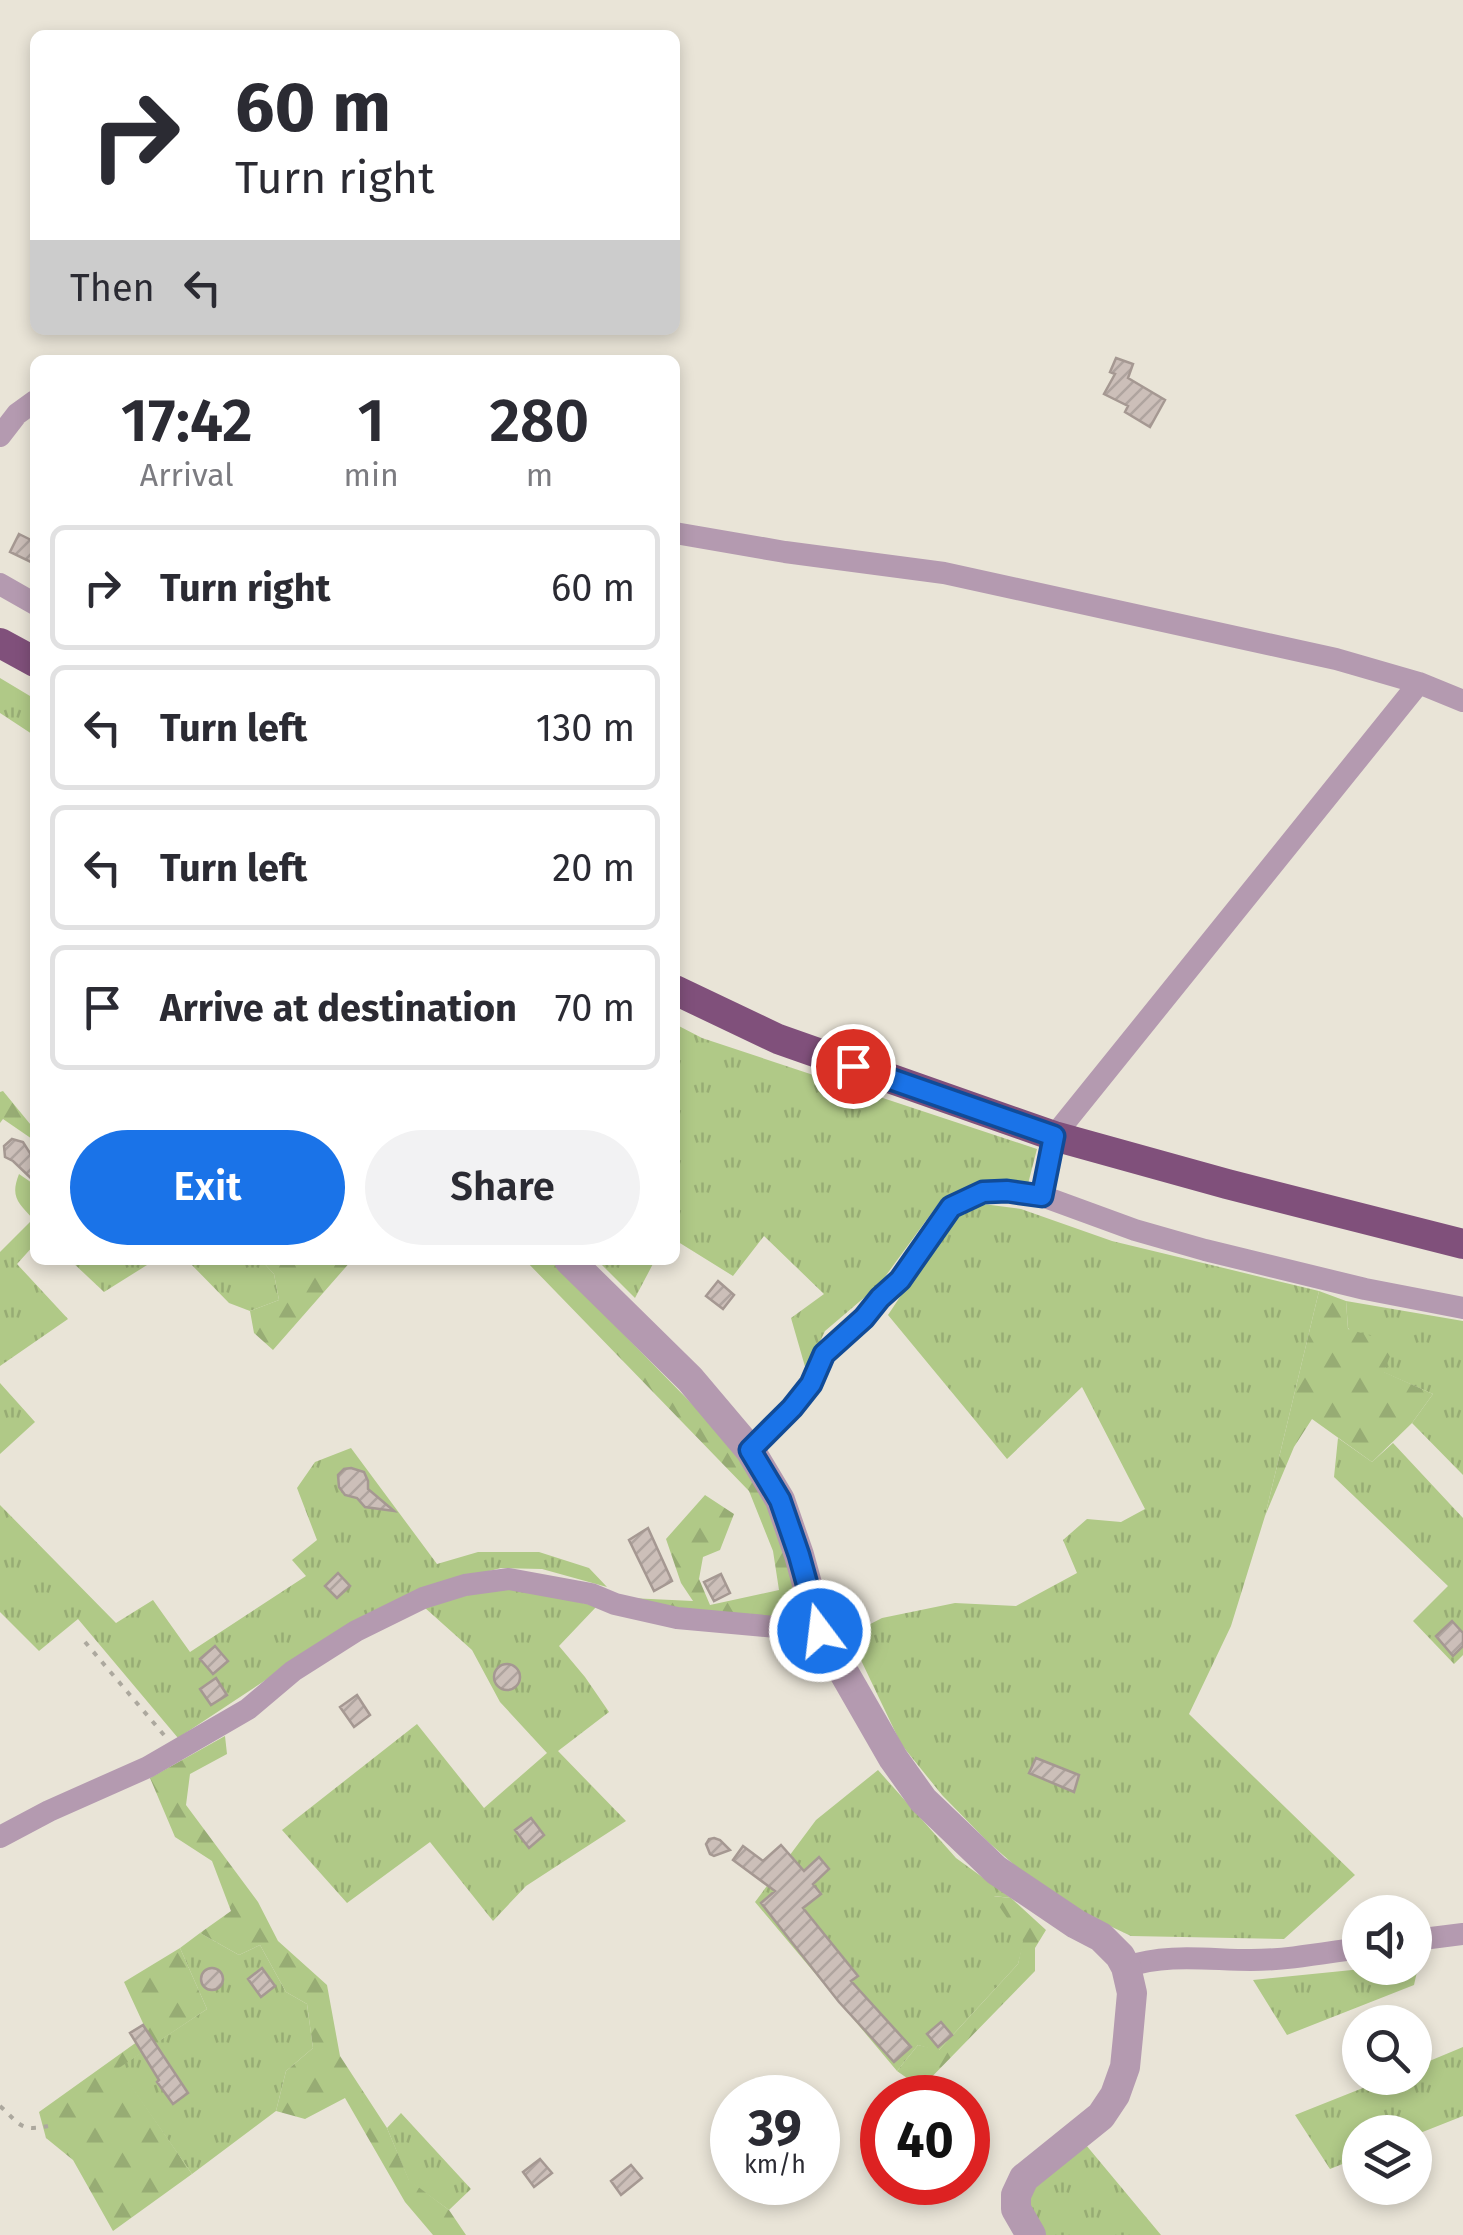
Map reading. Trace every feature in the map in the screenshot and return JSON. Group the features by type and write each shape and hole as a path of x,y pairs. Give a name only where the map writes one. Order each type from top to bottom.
{"highway":[{"path":"0,644 30,659"},
{"path":"680,992 778,1040 1054,1136 1463,1244"}],"street":[{"path":"0,436 16,414 30,404"},
{"path":"680,534 944,573 1336,659 1419,683 1463,701"},
{"path":"0,584 30,601"},
{"path":"1042,1196 1054,1136 1419,683"},
{"path":"750,1450 811,1384 824,1354 900,1280 951,1207 983,1192 1042,1196 1135,1230 1205,1250 1463,1308"},
{"path":"575,1265 690,1378 750,1450 780,1500 820,1631 884,1743 923,1800 996,1870 1101,1938 1126,1967 1132,1993 1130,2022 1125,2066 1115,2095 1101,2116 1024,2178 1016,2195 1016,2210 1031,2235"},
{"path":"0,1838 148,1766 248,1709 293,1671 356,1631 423,1598 465,1585 509,1579 591,1594 615,1604 677,1618 820,1631"},
{"path":"1432,1938 1463,1934"},
{"path":"1126,1967 1154,1960 1295,1958 1342,1951"}],"path":[{"path":"85,1642 176,1750"},
{"path":"0,2106 30,2130 48,2126"}],"green space":[{"path":"0,678 30,696 30,733 0,713"},
{"path":"680,1027 702,1038 1037,1149 1028,1184 981,1181 941,1200 879,1285 825,1331 806,1370 791,1318 824,1294 764,1236 733,1276 680,1243"},
{"path":"0,1092 30,1124 30,1138 3,1119 0,1123"},
{"path":"19,1174 30,1182 30,1216 17,1199"},
{"path":"983,1204 1021,1209 1112,1241 1319,1291 1265,1516 1231,1626 1189,1714 1355,1875 1284,1939 1131,1936 1074,1909 1028,1877 942,1795 901,1744 849,1635 882,1618 955,1603 1016,1606 1077,1573 1063,1540 1087,1519 1121,1522 1145,1509 1082,1387 1007,1459 888,1315 955,1214"},
{"path":"30,1222 30,1250 17,1264 68,1319 0,1366 0,1252"},
{"path":"75,1265 147,1265 104,1292"},
{"path":"192,1265 266,1265 274,1274 279,1300 250,1311 229,1303"},
{"path":"266,1265 348,1265 273,1350 254,1333 250,1311 279,1300 274,1274"},
{"path":"530,1265 556,1265 745,1458 786,1535 797,1587 794,1612 764,1619 678,1612 630,1598 693,1601 681,1583 666,1539 705,1495 734,1514 720,1550 703,1557 699,1579 710,1605 779,1590 773,1551 749,1491"},
{"path":"602,1265 652,1265 635,1298"},
{"path":"1319,1291 1346,1301 1348,1329 1395,1343 1384,1372 1433,1394 1412,1423 1372,1462 1312,1419 1294,1447 1265,1516"},
{"path":"1346,1301 1463,1321 1463,1475 1412,1423 1433,1394 1383,1372 1348,1328"},
{"path":"0,1383 35,1422 0,1454"},
{"path":"1338,1438 1372,1462 1393,1443 1463,1518 1463,1655 1454,1664 1413,1621 1448,1586 1334,1477"},
{"path":"351,1448 437,1564 478,1552 539,1552 589,1568 607,1587 542,1569 501,1568 435,1585 355,1621 178,1738 78,1619 39,1651 0,1612 0,1505 116,1623 153,1600 190,1652 306,1576 292,1560 317,1540 297,1488 315,1462"},
{"path":"501,1586 597,1606 559,1646 609,1712 558,1751 626,1821 526,1886 493,1921 430,1842 347,1903 282,1830 417,1724 484,1808 547,1753 500,1702 472,1650 424,1607"},
{"path":"225,1736 227,1754 190,1774 186,1805 258,1902 278,1941 327,1985 340,2056 387,2128 409,2180 449,2210 466,2235 433,2235 405,2202 345,2098 305,2119 276,2111 286,2071 313,2048 307,2004 286,1992 260,1945 239,1955 200,1933 231,1911 212,1861 175,1837 150,1778"},
{"path":"878,1770 956,1858 1011,1898 994,1896 1024,1941 1018,1964 938,2051 918,2045 897,2071 755,1902 816,1820"},
{"path":"992,1896 1011,1898 1046,1930 1035,1948 1035,1971 934,2075 903,2075 897,2071 918,2045 939,2050 1018,1964 1023,1941"},
{"path":"200,1933 239,1955 260,1945 286,1992 307,2004 313,2048 286,2071 276,2111 192,2174 118,2068 207,2009 180,1948"},
{"path":"180,1948 207,2009 119,2068 192,2174 113,2231 73,2160 46,2138 39,2112 148,2034 124,1982"},
{"path":"1342,1971 1342,1985 1414,1985 1363,2005 1342,2005 1342,2013 1287,2035 1253,1980"},
{"path":"1463,2047 1463,2116 1432,2128 1432,2115 1342,2115 1342,2164 1330,2169 1295,2115 1345,2095 1432,2095 1432,2060"},
{"path":"401,2113 471,2189 449,2210 409,2181 387,2128"},
{"path":"1086,2145 1161,2235 1046,2235 1027,2208 1031,2191"}],"building":[{"path":"1116,358 1133,364 1128,378 1165,400 1150,427 1125,412 1128,406 1104,394 1115,374 1110,372"},
{"path":"19,534 30,540 30,562 10,552"},
{"path":"12,1139 23,1142 30,1153 30,1177 5,1157 4,1146"},
{"path":"718,1281 734,1295 723,1309 706,1296"},
{"path":"351,1468 364,1472 368,1489 394,1511 365,1507 357,1498 345,1495 339,1487 338,1475"},
{"path":"648,1528 672,1581 654,1591 629,1540"},
{"path":"338,1573 350,1586 337,1598 325,1586"},
{"path":"721,1574 730,1593 714,1601 704,1582"},
{"path":"1452,1621 1463,1633 1463,1646 1453,1656 1436,1636"},
{"path":"215,1646 228,1661 213,1674 200,1659"},
{"path":"507,1664 516,1668 520,1677 516,1686 507,1690 498,1686 494,1677 498,1668"},
{"path":"216,1678 227,1695 211,1705 200,1689"},
{"path":"357,1695 370,1715 354,1727 340,1707"},
{"path":"1036,1758 1079,1775 1074,1792 1029,1773"},
{"path":"531,1818 544,1835 529,1848 515,1830"},
{"path":"714,1838 730,1850 710,1854 706,1844"},
{"path":"781,1845 804,1871 819,1857 829,1869 813,1884 821,1894 803,1908 858,1976 851,1981 911,2047 894,2062 839,2002 761,1903 775,1891 733,1860 743,1846 763,1861"},
{"path":"212,1968 220,1971 220,1987 212,1990 204,1987 201,1979 204,1971"},
{"path":"262,1968 275,1986 261,1997 248,1979"},
{"path":"941,2022 952,2035 938,2047 927,2034"},
{"path":"143,2025 188,2093 173,2104 130,2033"},
{"path":"540,2159 552,2173 534,2187 523,2172"},
{"path":"631,2165 642,2178 621,2195 611,2181"}],"route":[{"path":"820,1631 780,1500 750,1450 811,1384 824,1354 900,1280 951,1207 983,1192 1042,1196 1054,1136 853,1066"}]}
